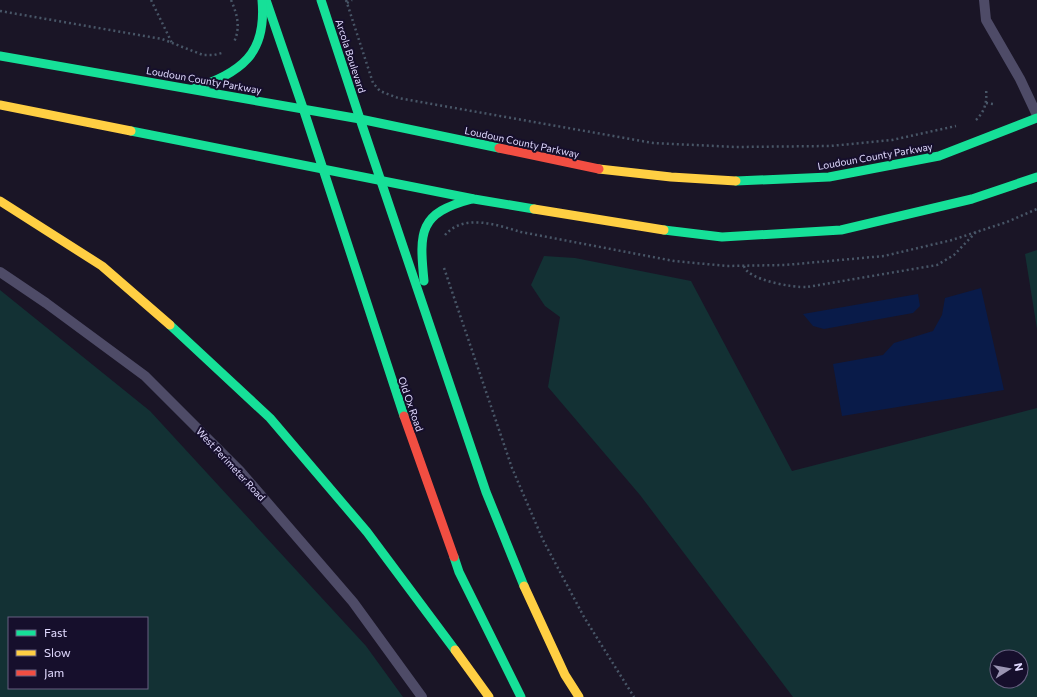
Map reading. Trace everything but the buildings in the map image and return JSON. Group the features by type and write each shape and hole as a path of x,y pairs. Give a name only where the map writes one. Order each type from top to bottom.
{"main road":[{"path":"192,89 225,77 240,68 256,50 261,38 263,22 262,0"},
{"path":"266,0 303,108"},
{"name":"Arcola Boulevard","path":"321,0 360,119"},
{"name":"Loudoun County Parkway","path":"0,56 303,108 597,169 671,177 744,180 829,176 940,156 1037,116"},
{"path":"0,105 321,167 474,199 671,231 722,237 760,236 841,230 972,199 1037,177"},
{"name":"Old Ox Road","path":"303,108 390,375 458,572 521,697"},
{"path":"360,119 430,322 459,416 510,557 548,640 578,697"},
{"path":"430,322 424,283 421,247 424,232 429,222 437,212 452,204 474,199"},
{"path":"0,202 102,266 182,335 270,418 367,532 490,697"}],"lane":[{"path":"984,0 986,20 1020,79 1037,116"},
{"name":"West Perimeter Road","path":"0,272 46,303 145,376 240,471 353,602 422,697"}],"path":[{"path":"151,0 172,43"},
{"path":"231,0 238,22 238,29 231,47"},
{"path":"352,0 346,2 373,83 380,91 398,98 646,142 668,144 736,147 843,145 892,140 960,126"},
{"path":"0,11 162,39 203,54 214,55 227,49"},
{"path":"971,122 980,116 986,103 986,88"},
{"path":"986,103 993,104"},
{"path":"443,240 446,234 459,224 473,223 496,225"},
{"path":"744,266 747,273 754,276 788,286 807,287 937,265 954,255 976,232"},
{"path":"443,261 512,468 543,540 584,617 634,697"}],"green space":[{"path":"1037,250 1037,329 1025,254"},
{"path":"544,256 575,258 691,281 792,471 1037,408 1037,697 793,697 640,495 548,387 560,317 545,306 531,285"},
{"path":"0,290 150,411 366,646 403,697 0,697"}],"water":[{"path":"981,288 1004,390 842,416 833,364 883,355 894,343 933,331 942,315 945,298"},
{"path":"918,294 920,306 913,313 824,329 813,326 803,314"}],"traffic: fast":[{"path":"193,89 225,76 247,59 255,48 260,35 262,0"},
{"path":"266,0 303,108"},
{"path":"321,0 360,119"},
{"path":"0,56 360,119 499,148"},
{"path":"303,108 404,416"},
{"path":"736,181 829,177 939,156 1037,118"},
{"path":"360,119 486,492 524,586"},
{"path":"131,131 474,199 534,209"},
{"path":"664,230 722,237 841,230 972,199 1037,177"},
{"path":"424,281 422,249 426,226 432,218 441,211 455,204 472,199"},
{"path":"170,325 270,418 367,532 455,650"},
{"path":"454,557 459,572 521,697"}],"traffic: slow":[{"path":"0,105 131,131"},
{"path":"599,169 671,177 736,181"},
{"path":"0,201 102,266 170,325"},
{"path":"534,209 664,230"},
{"path":"524,586 565,675 579,697"},
{"path":"455,650 489,697"}],"traffic: jam":[{"path":"499,148 599,169"},
{"path":"404,416 454,557"}]}
